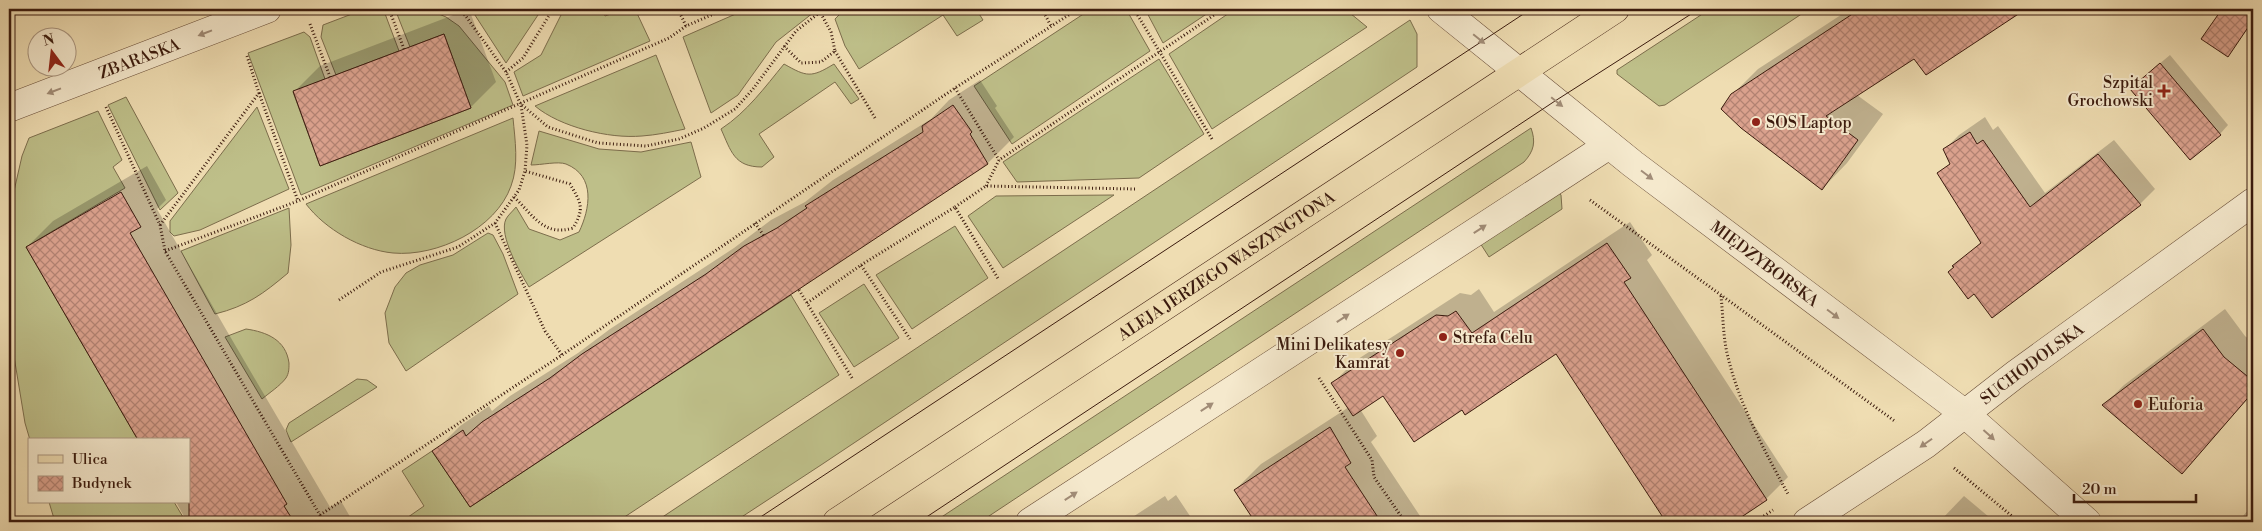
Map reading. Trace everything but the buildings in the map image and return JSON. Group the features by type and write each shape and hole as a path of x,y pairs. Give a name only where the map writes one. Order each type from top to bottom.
{"main road":[{"name":"ALEJA JERZEGO WASZYNGTONA","path":"837,522 1615,9"}],"street":[{"name":"ZBARASKA","path":"9,108 267,9"},
{"name":"MIĘDZYBORSKA","path":"1441,9 1609,144 1964,413 2087,522"},
{"path":"1030,522 1609,144"},
{"name":"SUCHODOLSKA","path":"1807,522 1926,444 1964,413 2253,202"}],"path":[{"path":"389,9 404,49"},
{"path":"339,300 381,272 458,247 495,223 514,197 525,171 528,145 521,105 506,72 465,15 450,9"},
{"path":"506,72 524,58 553,9"},
{"path":"678,9 686,26"},
{"path":"165,251 298,201 521,105 668,38 686,26 725,9"},
{"path":"521,105 548,127 598,142 646,146 680,139 704,128 735,108 753,89 796,31 824,9"},
{"path":"1042,9 1051,26"},
{"path":"320,515 562,356 955,88 1078,9"},
{"path":"1134,9 1212,139"},
{"path":"807,302 986,186 1000,160 1160,50 1224,9"},
{"path":"820,12 831,32 835,51 875,118"},
{"path":"310,24 330,77"},
{"path":"784,46 801,63 821,62 835,51"},
{"path":"244,49 298,201"},
{"path":"955,88 1000,160"},
{"path":"160,225 259,93"},
{"path":"103,101 160,225 165,251 324,522"},
{"path":"514,197 544,227 561,232 573,228 581,214 580,202 570,184 525,171"},
{"path":"986,186 1136,189"},
{"path":"1585,196 1926,444 2019,522"},
{"path":"955,206 999,280"},
{"path":"495,223 544,331 562,356"},
{"path":"756,223 764,236"},
{"path":"862,265 910,339"},
{"path":"798,290 852,378"},
{"path":"1721,295 1727,352 1734,378 1764,450 1791,498"},
{"path":"1319,378 1372,460 1374,477 1405,522"}],"green space":[{"path":"365,9 381,9 384,11 399,51 336,75 321,37 323,25"},
{"path":"395,9 427,9 446,17 459,26 505,82 513,105 301,195 248,53 304,32 310,37 325,79 293,92 320,166 471,108 444,34 410,47"},
{"path":"471,9 542,9 506,63"},
{"path":"564,9 602,9 605,16 625,9 635,9 650,41 523,96 514,72 541,55"},
{"path":"747,9 818,9 776,42 738,95 711,113 683,37"},
{"path":"845,9 976,9 983,20 957,36 943,15 859,69 845,46 835,19"},
{"path":"1091,9 1126,9 1150,51 1012,144 974,86"},
{"path":"1145,9 1214,9 1163,43"},
{"path":"1235,9 1345,9 1367,27 1212,129 1169,54"},
{"path":"1710,9 1809,9 1665,105 1659,106 1617,74 1617,70"},
{"path":"1410,20 1417,34 1417,67 821,465 734,522 655,522"},
{"path":"656,55 685,129 642,136 615,136 571,126 535,106"},
{"path":"1159,59 1204,134 1139,178 1017,182 1003,162"},
{"path":"784,64 804,73 814,74 834,64 859,99 851,104 835,82 759,134 774,157 762,167 745,164 739,161 731,151 721,129 747,107"},
{"path":"126,97 178,193 160,210 108,105"},
{"path":"257,107 289,189 200,230 174,236 170,232 170,221"},
{"path":"98,111 122,160 113,167 125,188 26,247 137,438 29,438 25,423 9,326 9,213 22,156 29,138"},
{"path":"513,118 516,152 515,170 511,186 503,201 479,227 446,245 410,253 393,253 369,248 333,230 306,204"},
{"path":"1531,128 1533,146 1524,162 980,522 934,522"},
{"path":"539,131 599,149 641,152 691,142 701,177 529,287 516,264 508,244 504,226 506,219 516,207 529,229 560,240 579,232 588,204 586,185 576,169 563,163 531,165"},
{"path":"1557,190 1561,195 1562,209 1489,257 1480,243"},
{"path":"1114,195 1003,268 968,216 996,196"},
{"path":"289,208 291,245 288,273 271,287 246,303 215,314 181,251"},
{"path":"955,226 988,278 912,329 876,275"},
{"path":"488,233 493,235 503,254 518,294 406,371 389,343 385,313 395,287 406,273 420,265 453,255"},
{"path":"864,284 899,338 854,367 819,313"},
{"path":"791,295 839,375 617,522 401,522 424,506 402,471 432,451 470,507"},
{"path":"246,329 261,332 274,338 284,348 289,363 289,371 286,378 278,387 262,399 225,337"},
{"path":"357,379 367,380 377,387 291,442 286,430 289,423"},
{"path":"50,504 175,504 186,522 55,522"}],"tram line":[{"path":"753,522 1531,9"},
{"path":"919,522 1555,101 1699,9"}],"place":[{"name":"Szpital Grochowski","path":"2164,91"},
{"name":"SOS Laptop","path":"1756,122"},
{"name":"Strefa Celu","path":"1443,337"},
{"name":"Mini Delikatesy Kamrat","path":"1400,353"},
{"name":"Euforia","path":"2138,404"}]}
